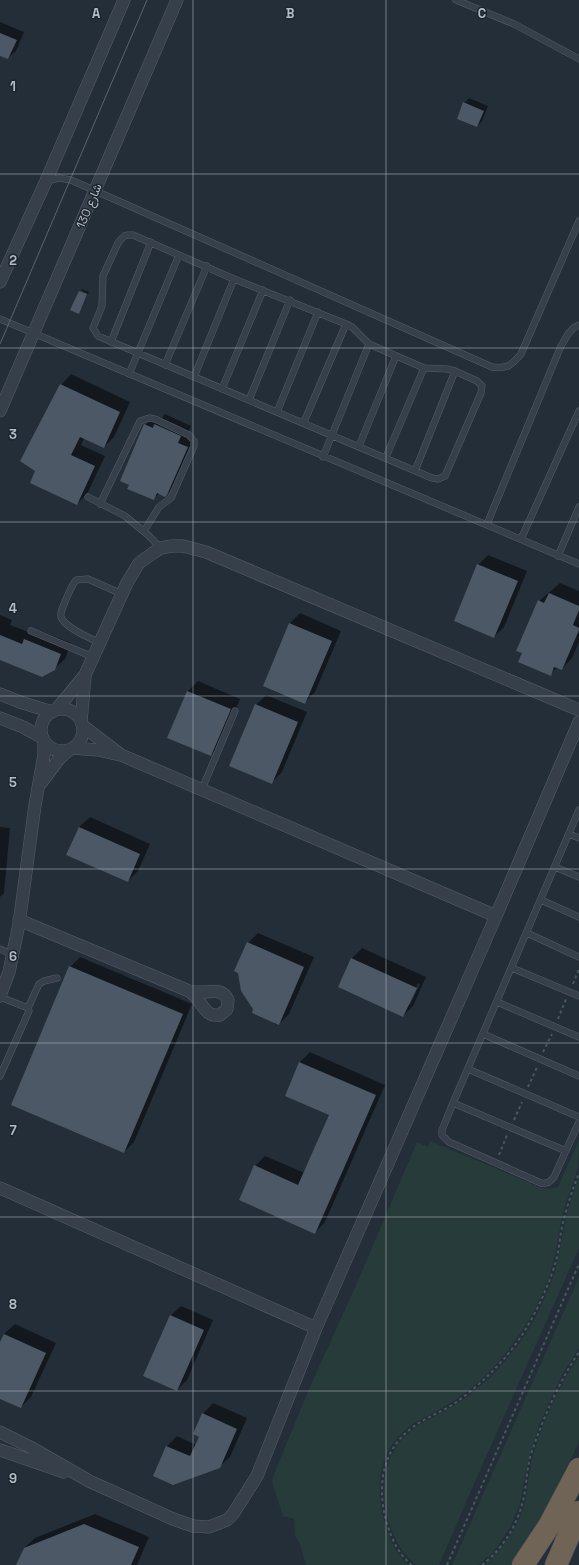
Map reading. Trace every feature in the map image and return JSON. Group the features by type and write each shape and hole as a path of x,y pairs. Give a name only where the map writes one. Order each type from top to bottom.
{"highway":[{"path":"523,1565 549,1526 579,1469"},
{"path":"556,1565 579,1512"}],"street":[{"path":"0,282 46,181 124,0"},
{"name":"شارع 130","path":"0,412 177,0"},
{"path":"0,997 9,972 19,920 35,805 40,784 44,755 44,739 42,730 43,722 85,675 122,594 139,563 162,548 183,546 206,552 579,710"},
{"path":"40,784 59,759 81,738 85,675"},
{"path":"0,694 20,702 54,711 64,710 73,712 82,724 121,754"},
{"path":"0,718 23,727 44,739 48,745 56,750 98,750 121,754 496,916"},
{"path":"0,1450 89,1481 173,1519 193,1526 209,1527 227,1520 238,1509 256,1476 316,1328 579,722"},
{"path":"19,920 190,991"},
{"path":"0,1188 316,1328"},
{"path":"0,1432 32,1448 89,1481"}],"lane":[{"path":"456,0 514,24 579,59"},
{"path":"46,181 59,178 71,180 95,192 492,367 503,368 513,364 521,354 579,221"},
{"path":"134,234 180,255 346,324 352,327 369,344 424,368 447,369 477,381 482,386 481,393 445,476 438,479 432,478 304,422 138,354 98,336 93,328 102,306 103,276 118,243 124,236 134,234"},
{"path":"111,342 151,242"},
{"path":"129,374 180,255"},
{"path":"165,365 207,266"},
{"path":"194,377 234,278"},
{"path":"222,389 263,290"},
{"path":"249,400 290,300"},
{"path":"277,412 318,312"},
{"path":"0,319 323,457 487,524 579,564"},
{"path":"304,422 346,324"},
{"path":"487,524 561,346 569,332 579,324"},
{"path":"323,457 369,344"},
{"path":"359,446 396,356"},
{"path":"386,457 424,368"},
{"path":"415,471 455,371"},
{"path":"521,539 579,411"},
{"path":"100,504 140,421 149,418 189,435 194,441 194,446 171,498 158,507 144,531"},
{"path":"88,497 125,516 162,548"},
{"path":"558,556 579,507"},
{"path":"100,643 73,629 64,622 61,616 61,611 71,588 76,580 88,578 122,594"},
{"path":"31,631 93,657"},
{"path":"202,789 235,711"},
{"path":"579,810 442,1130 442,1135 446,1140 542,1184 546,1184 554,1177 579,1122"},
{"path":"569,834 579,838"},
{"path":"555,867 579,877"},
{"path":"541,900 579,917"},
{"path":"527,933 579,957"},
{"path":"0,950 13,955"},
{"path":"512,968 579,996"},
{"path":"0,1076 29,1012 28,1008 39,984 44,981 57,978"},
{"path":"0,997 28,1008"},
{"path":"497,1002 579,1037"},
{"path":"483,1034 579,1076"},
{"path":"468,1069 579,1116"},
{"path":"454,1103 566,1151"}],"path":[{"path":"412,1565 402,1555 393,1540 386,1519 381,1489 386,1461 394,1446 407,1431 454,1404 482,1381 504,1358 524,1333 549,1282 557,1257 567,1209 579,1173"},
{"path":"447,1565 579,1264"},
{"path":"482,1565 499,1548 516,1522 524,1496 532,1452 540,1429 557,1390 579,1352"}],"green space":[{"path":"579,1140 578,1167 563,1213 552,1267 539,1301 521,1332 489,1373 474,1386 458,1398 405,1430 396,1440 384,1462 380,1488 380,1501 383,1515 395,1549 409,1565 306,1565 300,1544 295,1536 294,1519 283,1516 272,1482 274,1474 309,1389 357,1283 417,1142 428,1147 430,1141 542,1188 549,1189 558,1187"},
{"path":"579,1177 579,1248 439,1565 416,1565 405,1554 397,1542 386,1513 384,1501 385,1477 392,1455 398,1444 416,1427 462,1401 493,1375 527,1332 549,1287 555,1271 568,1212"},
{"path":"579,1277 579,1348 562,1375 539,1425 528,1461 520,1503 511,1526 493,1553 478,1565 452,1565"},
{"path":"579,1356 579,1442 534,1536 515,1565 485,1565 510,1536 519,1519 525,1501 530,1466 542,1429 558,1392"}],"building":[{"path":"0,33 17,40 8,59 0,56"},
{"path":"463,102 484,111 477,127 457,119"},
{"path":"79,291 87,294 79,314 70,310"},
{"path":"60,384 120,412 104,448 80,437 71,455 95,466 77,505 30,483 35,471 20,461"},
{"path":"144,424 153,428 154,424 181,436 178,443 188,447 167,495 165,497 157,493 154,500 127,489 129,485 120,481"},
{"path":"477,564 518,581 494,638 454,621"},
{"path":"549,593 579,606 579,610 573,625 579,628 579,630 562,670 554,667 551,676 518,662 522,653 516,651 538,600 544,603"},
{"path":"289,623 332,641 305,704 263,686"},
{"path":"0,635 22,644 24,639 61,654 55,670 42,677 0,660"},
{"path":"187,691 231,709 211,756 167,738"},
{"path":"255,704 298,722 272,784 229,766"},
{"path":"79,827 140,854 128,882 66,855"},
{"path":"247,942 304,967 279,1025 252,1013 253,1009 241,991 238,973 234,971"},
{"path":"351,958 417,988 403,1017 338,987"},
{"path":"69,966 183,1014 124,1153 11,1105"},
{"path":"299,1062 376,1095 315,1234 239,1200 254,1165 298,1185 329,1115 285,1096"},
{"path":"170,1315 204,1330 177,1391 143,1376"},
{"path":"4,1334 46,1353 21,1408 0,1399 0,1342"},
{"path":"202,1413 237,1429 220,1468 173,1485 153,1476 166,1446 190,1456 199,1437 193,1434"},
{"path":"84,1524 139,1547 131,1565 16,1565 24,1548"}],"tram line":[{"path":"0,344 147,0"}]}
